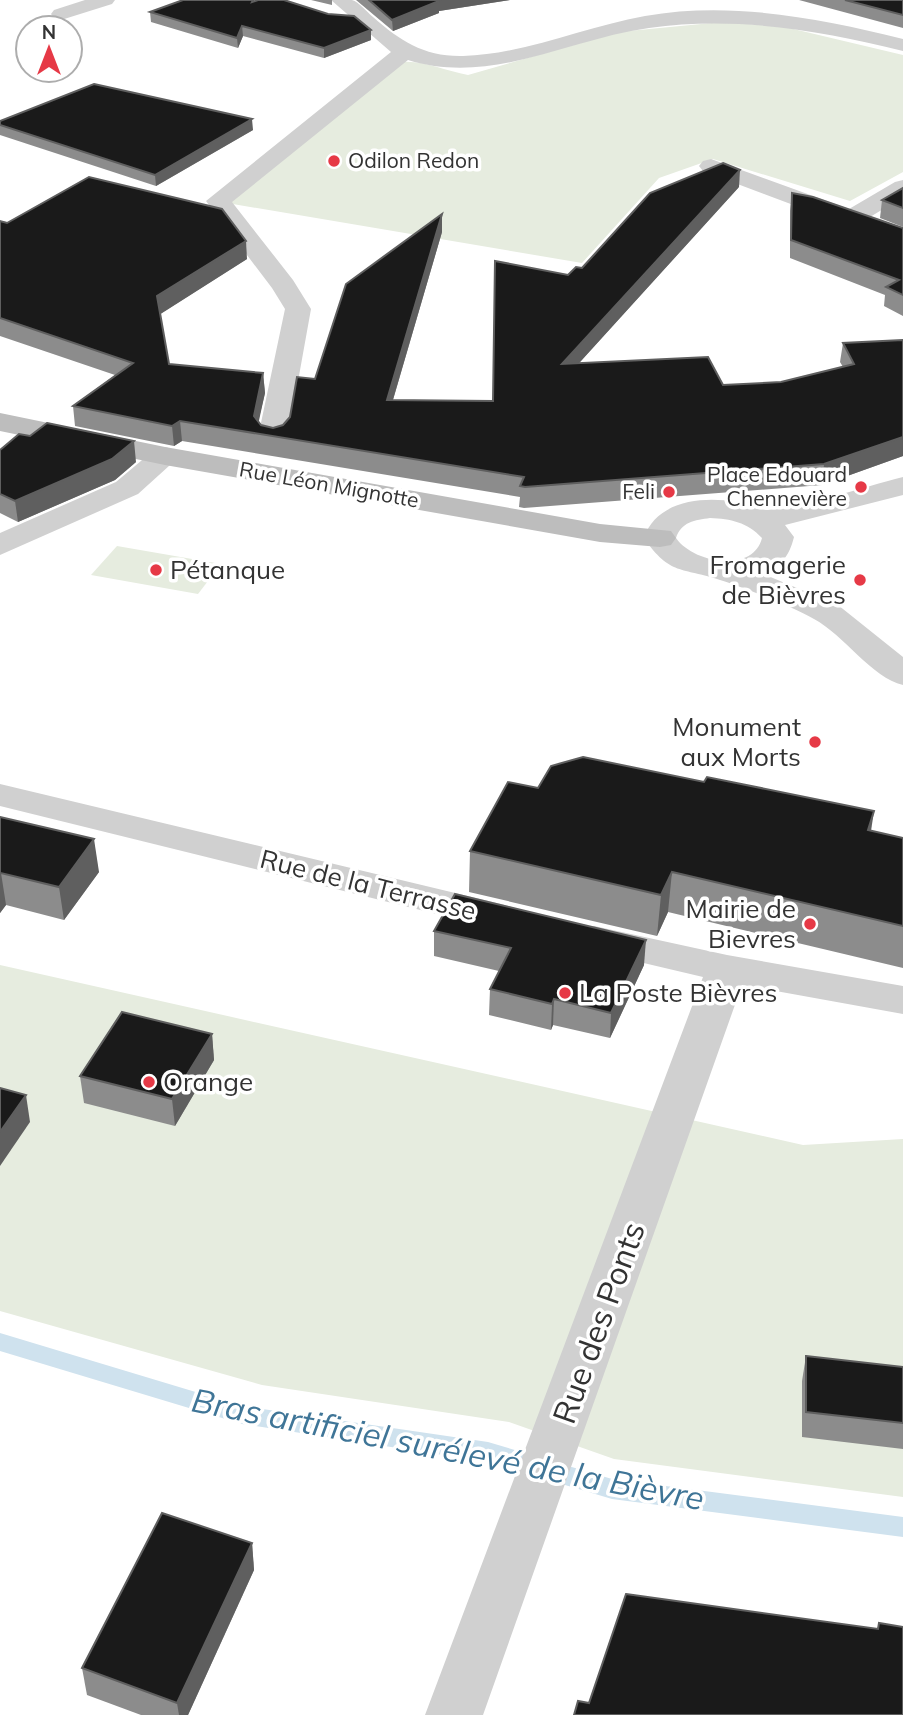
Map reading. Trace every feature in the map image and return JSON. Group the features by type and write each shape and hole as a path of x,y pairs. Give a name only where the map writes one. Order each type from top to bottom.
{"main road":[{"name":"Rue Léon Mignotte","path":"0,422 165,456 600,533 660,538"}],"street":[{"path":"61,14 105,0"},
{"path":"799,21 834,5"},
{"path":"335,7 362,17 405,51 427,59 476,61 513,55 646,22 729,17 799,21 903,45"},
{"path":"273,437 298,309 284,286 218,201 405,51"},
{"path":"711,166 903,239"},
{"path":"850,218 903,187"},
{"path":"0,545 127,488 165,456"},
{"path":"762,520 899,490"},
{"path":"699,510 734,510 762,520 778,537 779,546 774,554 762,562 745,568 708,568 679,559 669,553 660,538 670,520 699,510"},
{"path":"774,554 826,612 860,637 903,675"},
{"path":"725,570 826,612"},
{"name":"Rue de la Terrasse","path":"0,795 727,970 903,1000"},
{"name":"Rue des Ponts","path":"454,1715 563,1424 727,970"}],"shaded area":[{"path":"722,22 785,27 903,55 903,172 850,201 713,159 659,178 582,263 227,203 401,62 426,64 468,75 618,32"},
{"name":"Pétanque","path":"117,546 221,564 198,594 91,575"},
{"path":"0,965 803,1145 903,1139 903,1497 614,1459 509,1422 262,1385 0,1311"}],"building":[{"path":"183,0 284,0 328,14 354,16 371,30 324,48 242,26 237,38 150,12"},
{"path":"369,0 436,0 439,1 392,20"},
{"path":"845,0 903,0 903,15"},
{"path":"94,84 252,119 155,175 0,125 0,121"},
{"path":"723,163 740,170 562,364 708,357 723,385 781,382 854,364 843,343 903,340 903,437 824,464 525,487 520,486 524,477 180,421 172,426 73,406 133,363 0,318 0,221 7,223 89,177 222,209 246,241 157,296 169,364 263,373 254,416 261,425 273,428 283,425 290,417 297,377 315,379 346,284 442,214 387,400 493,401 495,261 568,275 576,267 582,268 650,193"},
{"path":"903,188 903,208 882,200"},
{"path":"792,193 813,197 903,228 903,295 886,287 899,280 791,240"},
{"path":"47,423 134,441 112,459 15,501 0,494 0,450 19,434 30,436"},
{"name":"Mairie de Bievres","path":"583,757 704,782 707,777 874,811 868,830 903,838 903,926 672,872 661,895 470,851 508,782 538,788 551,766"},
{"path":"0,817 94,839 59,887 0,874"},
{"path":"455,894 646,940 611,1013 554,999 552,1004 490,989 511,948 434,931"},
{"path":"122,1012 212,1034 172,1099 80,1076"},
{"path":"0,1088 26,1095 0,1132"},
{"path":"806,1356 903,1367 903,1423 806,1412"},
{"path":"162,1513 252,1543 177,1703 82,1668"},
{"path":"626,1594 878,1629 879,1623 903,1627 903,1715 574,1715 578,1701 589,1703"}],"waterway":[{"name":"Bras artificiel surélevé de la Bièvre","path":"0,1342 242,1415 488,1452 612,1489 903,1527"}],"place":[{"name":"Odilon Redon","path":"334,161"},
{"name":"Place Edouard Chennevière","path":"861,487"},
{"name":"Feli","path":"669,492"},
{"name":"Pétanque","path":"156,570"},
{"name":"Fromagerie de Bièvres","path":"860,580"},
{"name":"Monument aux Morts","path":"815,742"},
{"name":"Mairie de Bievres","path":"810,924"},
{"name":"La Poste Bièvres","path":"565,993"},
{"name":"Orange","path":"149,1082"}]}
